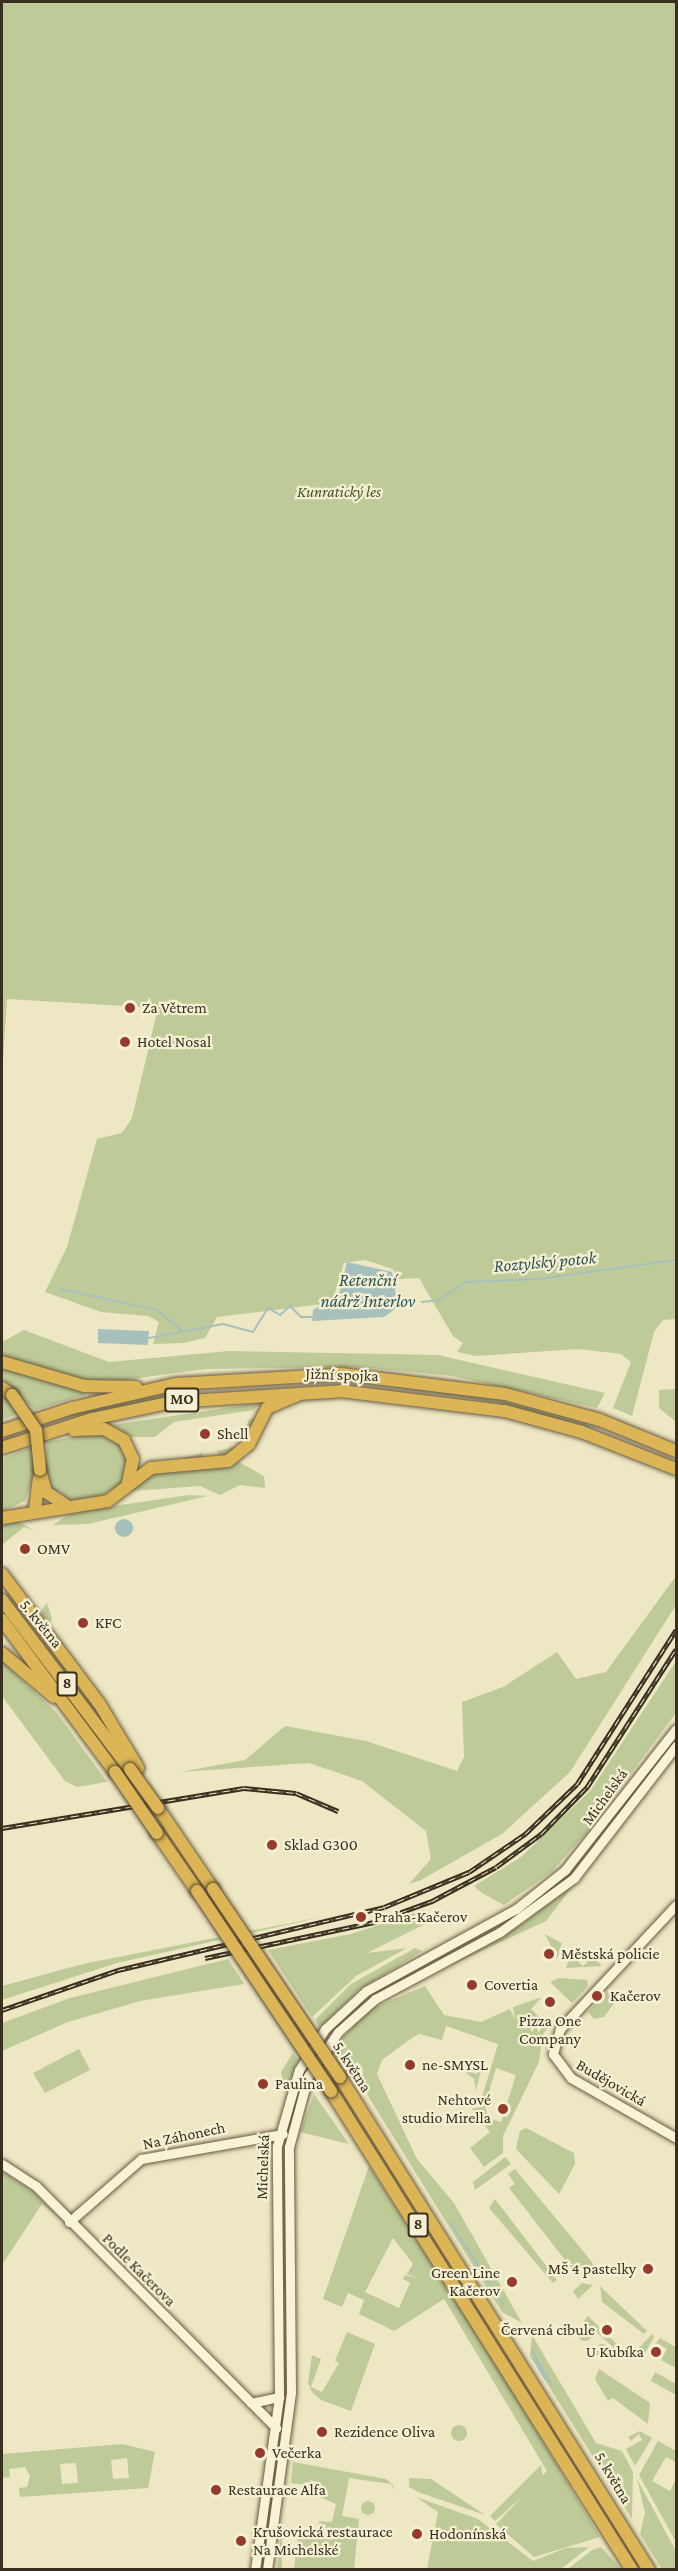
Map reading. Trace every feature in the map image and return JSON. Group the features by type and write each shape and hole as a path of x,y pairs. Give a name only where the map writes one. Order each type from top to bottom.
{"highway":[{"path":"2,1362 84,1386 176,1384"},
{"name":"Jižní spojka","path":"2,1431 72,1408 176,1384 285,1374 394,1377 505,1394 624,1429 676,1451"},
{"path":"2,1518 35,1510 104,1502 125,1490 147,1469 232,1459 249,1444 271,1405 317,1390"},
{"name":"Jižní spojka","path":"2,1448 50,1431 173,1402 317,1390 477,1405 618,1444 676,1469"},
{"path":"5,1391 36,1430 40,1470 46,1492 68,1506"},
{"path":"50,1431 100,1428 120,1437 133,1459 125,1490"},
{"path":"35,1510 40,1470"},
{"path":"2,1574 99,1703 134,1768"},
{"name":"5. května","path":"2,1600 134,1768 172,1830 340,2077 649,2570"},
{"name":"5. května","path":"2,1620 92,1738 331,2091 630,2567"},
{"path":"2,1653 33,1676 92,1738"}],"main road":[{"name":"Michelská","path":"255,2570 279,2397 278,2134 299,2070 339,2014 381,1981 540,1892 590,1842 676,1729"},
{"name":"Michelská","path":"267,2570 288,2421 291,2135 308,2076 347,2023 379,1996 500,1932 566,1885 602,1849 676,1746"},
{"name":"Budějovická","path":"676,1905 560,2030 553,2054 571,2079 676,2138"},
{"name":"Na Záhonech","path":"69,2222 141,2159 278,2134 291,2135"},
{"name":"Podle Kačerova","path":"2,2164 36,2186 69,2222 276,2428"},
{"path":"251,2403 279,2397"},
{"path":"276,2428 288,2421"}],"green space":[{"name":"Kunratický les","path":"2,2 676,2 676,1319 663,1320 654,1332 632,1416 613,1408 631,1362 621,1354 578,1349 476,1356 457,1352 463,1343 453,1336 419,1278 398,1279 393,1269 365,1260 344,1263 334,1296 323,1304 217,1317 205,1338 183,1343 153,1344 159,1322 148,1316 101,1312 45,1292 67,1247 97,1139 122,1133 132,1118 158,1008 7,999 2,1077"},
{"path":"24,1330 109,1362 229,1351 438,1355 605,1393 597,1408 452,1376 358,1367 205,1369 109,1382 80,1380 2,1357 2,1342"},
{"path":"2,1368 84,1392 85,1395 35,1410 2,1381"},
{"path":"367,1383 497,1399 621,1435 497,1403"},
{"path":"676,1389 676,1422 659,1408 659,1390"},
{"path":"176,1391 177,1395 42,1423 92,1409"},
{"path":"2,1398 20,1413 2,1420"},
{"path":"260,1403 254,1410 174,1422 155,1437 131,1437 112,1425"},
{"path":"258,1416 247,1442 230,1456 213,1461 167,1463 202,1453 207,1460 221,1458 217,1451 238,1446 249,1420"},
{"path":"98,1432 117,1440 128,1454 121,1485 94,1499 70,1501 59,1491 54,1494 46,1473 47,1442"},
{"path":"33,1446 34,1477 25,1501 2,1511 2,1459"},
{"path":"237,1461 264,1476 265,1488 240,1485 220,1495 200,1486 132,1491 142,1475"},
{"path":"189,1495 208,1496 88,1524 53,1525 72,1512"},
{"path":"14,1519 35,1531 24,1527 2,1545 2,1526"},
{"path":"676,1576 676,1605 570,1772 502,1834 421,1880 409,1884 431,1859 426,1831 362,1781 309,1763 180,1772 245,1760 285,1726 366,1741 457,1771 464,1757 462,1702 503,1687 557,1652 576,1679 606,1672"},
{"path":"47,1603 52,1619 49,1626 41,1611"},
{"path":"2,1661 57,1713 107,1782 77,1787 65,1781 2,1696"},
{"path":"676,1661 676,1713 586,1833 551,1872 504,1905 482,1893 474,1886 521,1857 591,1790"},
{"path":"676,1737 676,1740 601,1837 644,1776"},
{"path":"582,1860 562,1883 499,1928 379,1990 514,1915"},
{"path":"576,1882 546,1921 417,1981 523,1923"},
{"path":"424,1910 429,1922 367,1953 407,1948 356,1976 312,2017 268,1950 351,1934"},
{"path":"326,1916 117,1963 2,2000 2,1986 83,1964"},
{"path":"545,1934 562,1943 557,1959"},
{"path":"573,1946 573,1956 583,1966 593,1957 602,1966 566,1968"},
{"path":"415,1948 422,1951 359,1990 320,2028 315,2020 351,1984"},
{"path":"228,1959 244,1984 140,2001 68,2022 2,2051 2,2023 70,1998"},
{"path":"559,1978 587,1980 588,1986 572,2003 550,1982"},
{"path":"425,1986 444,2015 481,2022 510,2009 515,2020 513,2007 542,1997 531,2009 549,2027 543,2034 539,2062 503,2136 503,2153 484,2167 470,2148 490,2132 472,2109 479,2107 498,2044 446,2026 442,2040 419,2034 409,2040 382,2060 377,2074 417,2159 454,2203 522,2323 502,2312 352,2070 322,2061 368,2010","holes":["496,2068 516,2075 501,2122 488,2118 485,2105"]},
{"path":"608,1991 618,1998 604,2017 594,2019 588,2012"},
{"path":"79,2049 90,2070 45,2093 33,2073"},
{"path":"293,2053 298,2061 285,2092 281,2072"},
{"path":"452,2062 476,2074 481,2070 476,2091 474,2079"},
{"path":"314,2094 349,2144 300,2132"},
{"path":"526,2128 574,2153 575,2164 559,2194 516,2149 520,2131"},
{"path":"280,2149 283,2149 286,2290 283,2290"},
{"path":"505,2157 511,2164 475,2190 473,2182"},
{"path":"369,2166 511,2388 600,2537 534,2557 496,2524 547,2471 444,2299 394,2331 359,2314 364,2300 348,2293 342,2307 323,2299","holes":["393,2238 413,2264 407,2274 419,2279 405,2275 403,2279 410,2283 399,2308 365,2292"]},
{"path":"515,2169 592,2262 594,2267 585,2274 577,2265 572,2269 509,2188 515,2184 508,2174"},
{"path":"2,2172 33,2191 62,2221 42,2204 2,2265"},
{"path":"495,2199 557,2280 553,2283 489,2208"},
{"path":"582,2283 593,2285 578,2299 573,2291"},
{"path":"600,2286 647,2331 644,2334 602,2302"},
{"path":"283,2296 287,2392 284,2413 282,2412"},
{"path":"588,2316 617,2344 614,2348 584,2321"},
{"path":"585,2327 590,2329 592,2334 590,2339 585,2341 580,2339 578,2334 580,2329"},
{"path":"347,2332 375,2344 351,2411 321,2400 312,2392 308,2383 312,2355 321,2359 311,2387 322,2392 339,2363 335,2361"},
{"path":"652,2334 654,2337 642,2358 635,2352"},
{"path":"532,2335 596,2443 622,2451 633,2472 632,2519 530,2356"},
{"path":"660,2338 676,2347 676,2368 661,2360 667,2349 656,2343"},
{"path":"599,2344 605,2344 609,2351 605,2358 599,2358 595,2354 595,2348"},
{"path":"599,2369 650,2403 648,2424 613,2398 608,2401 595,2379"},
{"path":"655,2372 676,2384 676,2395 651,2381"},
{"path":"459,2425 465,2427 467,2433 465,2439 459,2441 453,2439 451,2433 453,2427"},
{"path":"640,2431 652,2438 635,2466 626,2449 642,2440 639,2434 631,2441 628,2437"},
{"path":"658,2441 676,2451 676,2462 666,2457 652,2481 670,2491 676,2479 676,2542 639,2475"},
{"path":"122,2444 155,2452 148,2488 20,2497 19,2488 27,2487 30,2476 25,2467 9,2469 10,2477 2,2478 2,2454","holes":["127,2458 129,2478 113,2479 111,2460","76,2463 78,2483 62,2484 60,2464"]},
{"path":"278,2451 263,2569 259,2570 276,2452"},
{"path":"293,2462 386,2479 393,2485 394,2490 391,2484 349,2478 342,2516 359,2519 354,2569 294,2569 299,2530 331,2535 332,2528 319,2527 319,2521 332,2522 336,2504 312,2494 313,2486 291,2483"},
{"path":"541,2465 543,2478 495,2521 490,2516"},
{"path":"409,2478 431,2479 485,2515 418,2492 409,2487"},
{"path":"637,2479 676,2551 676,2569 662,2569 640,2534 645,2513"},
{"path":"416,2497 478,2519 533,2561 566,2548 589,2547 561,2569 427,2569 438,2512"},
{"path":"368,2501 373,2503 375,2508 373,2513 368,2515 363,2513 361,2508 363,2503"},
{"path":"282,2528 282,2569 277,2569"},
{"path":"601,2547 621,2569 568,2569 592,2550"}],"water":[{"name":"Retenční nádrž Interlov","path":"347,1262 392,1272 398,1307 384,1317 312,1321 313,1310 339,1294"},
{"path":"98,1329 149,1331 148,1345 98,1343"},
{"path":"124,1519 130,1522 133,1528 130,1534 124,1537 118,1534 115,1528 118,1522"}],"waterway":[{"name":"Roztylský potok","path":"422,1302 439,1300 466,1282 539,1279 676,1260"},
{"name":"Roztylský potok","path":"60,1289 157,1310 182,1330"},
{"name":"Roztylský potok","path":"395,1305 411,1303"},
{"name":"Roztylský potok","path":"149,1338 223,1324 253,1332 268,1308 280,1315 290,1306 301,1317 312,1317"},
{"path":"2,1528 15,1522"},
{"path":"450,2222 503,2304"},
{"path":"532,2351 552,2386"},
{"path":"534,2359 545,2379"}],"railway":[{"path":"2,2010 118,1970 384,1907 469,1872 525,1834 577,1784 676,1630"},
{"path":"205,1958 374,1922 432,1901 496,1867 541,1834 587,1787 676,1649"},
{"path":"2,1828 244,1788 296,1793 338,1811"}],"place":[{"name":"Za Větrem","path":"130,1008"},
{"name":"Hotel Nosal","path":"125,1042"},
{"name":"Shell","path":"205,1434"},
{"name":"OMV","path":"25,1549"},
{"name":"KFC","path":"83,1623"},
{"name":"Sklad G300","path":"272,1845"},
{"name":"Praha-Kačerov","path":"361,1917"},
{"name":"Městská policie","path":"549,1954"},
{"name":"Covertia","path":"472,1985"},
{"name":"Kačerov","path":"597,1996"},
{"name":"Pizza One Company","path":"550,2002"},
{"name":"ne-SMYSL","path":"410,2065"},
{"name":"Paulina","path":"263,2084"},
{"name":"Nehtové studio Mirella","path":"503,2109"},
{"name":"MŠ 4 pastelky","path":"648,2269"},
{"name":"Green Line Kačerov","path":"512,2282"},
{"name":"Červená cibule","path":"607,2330"},
{"name":"U Kubíka","path":"656,2352"},
{"name":"Rezidence Oliva","path":"322,2432"},
{"name":"Večerka","path":"260,2453"},
{"name":"Restaurace Alfa","path":"216,2490"},
{"name":"Hodonínská","path":"417,2534"},
{"name":"Krušovická restaurace Na Michelské","path":"241,2541"}]}
